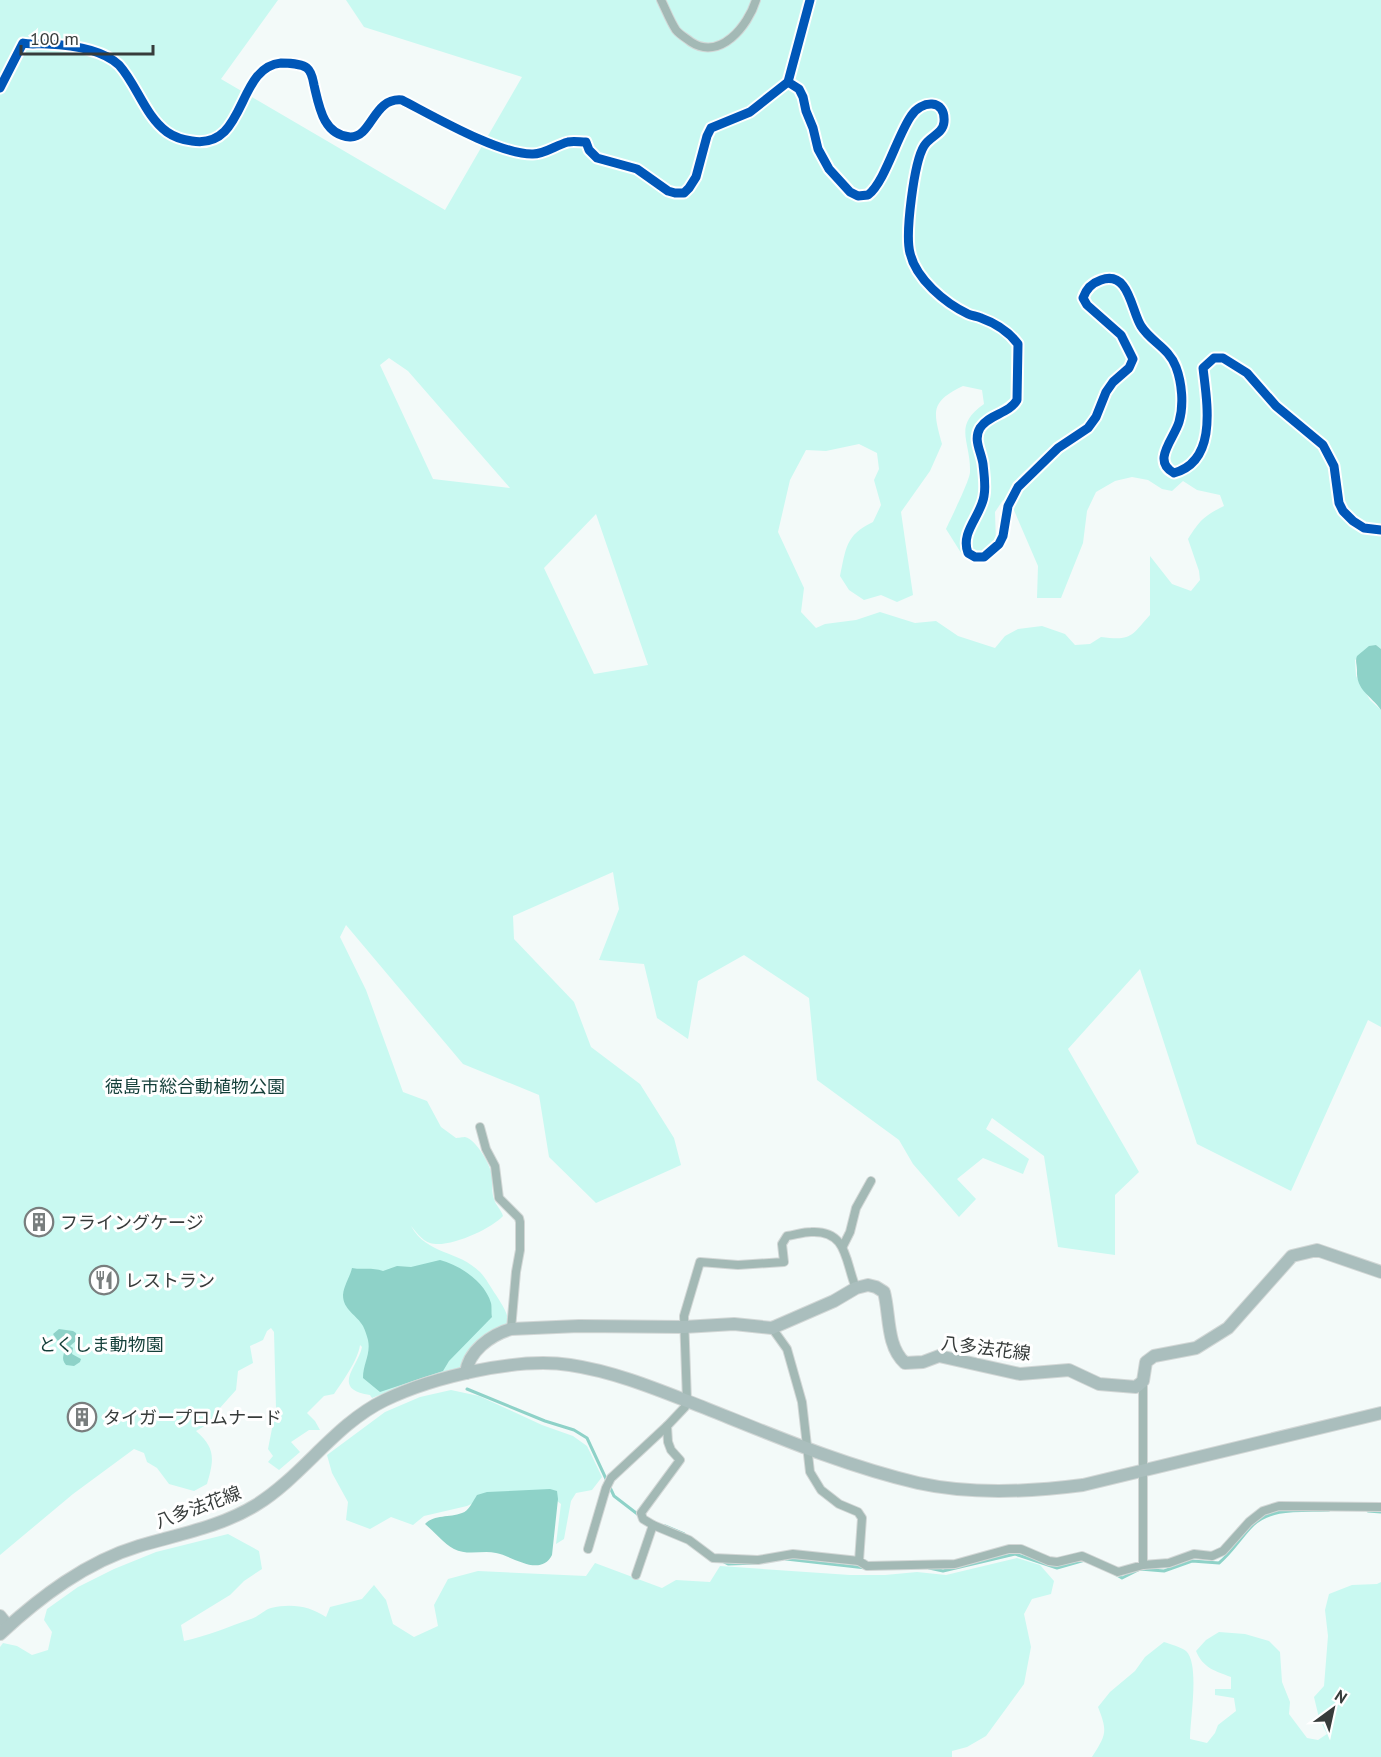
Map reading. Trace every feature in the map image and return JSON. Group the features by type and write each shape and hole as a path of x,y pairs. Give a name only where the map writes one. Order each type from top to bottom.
{"main road":[{"path":"1143,1381 1146,1362 1154,1356 1196,1348 1228,1328 1292,1256 1317,1250 1381,1272"},
{"name":"八多法花線","path":"856,1288 868,1285 884,1292 890,1331 898,1357 905,1363 923,1362 939,1356 1020,1374 1068,1370 1099,1384 1136,1387 1143,1381"},
{"path":"466,1374 467,1364 478,1348 502,1332 511,1329 734,1324 772,1328 834,1301 856,1288"},
{"name":"八多法花線","path":"4,1630 78,1573 136,1547 191,1533 231,1518 259,1503 355,1420 383,1401 413,1389 466,1374 508,1366 567,1365 602,1371 870,1470 921,1484 969,1490 1037,1491 1083,1485 1381,1413"},
{"path":"0,1616 4,1630"}],"street":[{"path":"661,0 677,31 696,45 709,47 719,47 731,40 747,19 756,0"},
{"path":"0,88 23,44 50,44 92,51 112,59 119,65 157,122 168,133 185,140 200,142 213,140 228,129 261,70 281,63 300,65 307,68 311,74 320,110 324,120 334,132 351,137 357,135 367,126 383,104 395,99 402,100 499,147 531,154 540,153 570,141 586,142 589,150 597,158 637,169 675,193 684,193 696,177 711,128 750,112 788,82 810,0"},
{"path":"788,82 799,89 803,97 808,119 823,159 844,186 858,196 868,195 874,189 907,122 918,107 931,103 938,106 943,114 943,126 925,144 918,165 909,227 910,256 920,275 947,301 969,315 982,318 998,327 1011,335 1018,344 1017,400 1013,407 987,421 981,427 976,439 986,485 984,499 966,541 968,553 975,558 984,557 999,544 1003,536 1008,506 1018,487 1058,448 1089,428 1106,392 1132,363 1133,359 1121,335 1088,306 1083,298 1086,290 1108,278 1117,280 1126,289 1141,326 1168,352 1176,367 1181,387 1182,408 1179,424 1164,453 1163,460 1168,470 1174,473 1184,470 1197,458 1206,436 1207,424 1203,368 1214,358 1223,358 1236,364 1247,373 1276,406 1323,445 1334,466 1339,503 1350,519 1364,528 1381,530"},
{"path":"480,1128 498,1176 496,1186 499,1198 519,1218 520,1222 520,1250 511,1329"},
{"path":"843,1246 850,1232 856,1208 871,1181"},
{"path":"588,1549 606,1488 612,1478 685,1407 687,1401 684,1316 700,1262 738,1265 784,1262 782,1244 787,1236 810,1232 830,1235 839,1240 843,1246 856,1288"},
{"path":"772,1328 787,1349 802,1402 810,1472 821,1490 839,1504 858,1512 862,1518 859,1561"},
{"path":"1143,1381 1143,1565"},
{"path":"667,1426 671,1450 680,1460 641,1513 643,1519 689,1540 713,1558 758,1560 794,1554 859,1561 867,1566 955,1564 1009,1549 1021,1549 1049,1562 1082,1556 1118,1572 1143,1565 1169,1563 1194,1554 1212,1556 1223,1551 1249,1522 1263,1511 1279,1506 1381,1507"},
{"path":"636,1575 653,1525"}],"green space":[{"path":"0,0 278,0 221,79 445,210 522,77 364,27 346,0 1381,0 1381,649 1376,645 1355,660 1356,676 1370,700 1381,710 1381,1027 1368,1020 1291,1191 1197,1144 1140,969 1068,1049 1139,1172 1115,1195 1115,1255 1058,1247 1044,1156 992,1118 986,1129 1029,1159 1023,1174 983,1158 957,1179 976,1199 959,1217 913,1164 899,1140 817,1080 809,998 744,955 698,981 688,1039 657,1018 644,964 599,960 619,909 613,872 513,916 514,939 574,1002 591,1047 640,1084 674,1138 681,1165 596,1203 549,1157 539,1095 463,1064 346,925 340,937 366,990 403,1092 427,1101 441,1127 456,1138 465,1137 474,1143 486,1159 491,1171 493,1196 503,1216 489,1227 458,1241 438,1244 421,1238 434,1247 471,1265 480,1272 503,1306 509,1325 474,1349 463,1362 460,1370 405,1385 372,1398 370,1395 351,1388 349,1382 349,1376 360,1355 362,1347 360,1345 353,1364 334,1394 324,1396 307,1413 320,1430 309,1430 291,1442 300,1452 279,1470 268,1462 273,1456 268,1449 276,1408 274,1332 271,1328 263,1340 250,1346 253,1363 238,1371 236,1390 219,1409 213,1421 196,1431 207,1443 212,1455 207,1484 194,1491 169,1484 157,1468 147,1462 144,1453 134,1449 73,1494 0,1555","holes":["389,358 408,371 510,488 433,479 380,365","963,386 982,390 984,404 968,420 965,435 970,472 964,491 946,529 963,556 976,560 996,542 995,512 1003,500 1013,508 1038,566 1037,598 1061,598 1083,543 1087,511 1096,492 1115,481 1132,477 1148,480 1162,489 1172,491 1183,481 1197,490 1220,495 1224,506 1203,519 1188,539 1200,580 1191,591 1172,584 1150,556 1150,615 1130,635 1119,638 1101,637 1090,644 1075,645 1065,634 1042,626 1018,629 1005,636 995,648 958,636 936,621 915,623 880,612 856,620 825,624 816,628 801,612 804,588 778,532 790,480 806,450 826,451 859,444 877,453 879,469 874,480 881,505 873,522 857,532 848,544 840,576 849,590 864,600 881,595 897,602 913,595 901,512 930,471 942,444 936,415 939,403","596,514 648,665 594,674 544,568"]},
{"path":"451,1390 479,1396 542,1425 573,1436 587,1446 602,1477 592,1490 576,1493 571,1501 564,1539 556,1544 561,1504 548,1494 489,1496 467,1506 424,1516 413,1525 391,1517 370,1529 346,1520 348,1502 332,1473 327,1455 385,1412 420,1397"},
{"path":"228,1534 259,1551 262,1569 244,1581 230,1595 181,1625 184,1641 251,1619 278,1606 307,1608 326,1617 330,1607 362,1599 374,1585 386,1600 393,1624 414,1637 438,1626 434,1605 448,1579 478,1571 586,1576 595,1563 662,1588 676,1580 710,1582 720,1566 850,1575 917,1572 946,1575 1017,1558 1040,1565 1054,1581 1051,1594 1032,1599 1024,1614 1031,1647 1024,1684 986,1736 967,1747 952,1751 952,1757 0,1757 0,1647 3,1643 17,1646 32,1655 48,1650 52,1632 44,1620 47,1609 78,1587 156,1552"},
{"path":"1381,1582 1381,1757 1092,1757 1104,1733 1098,1707 1110,1692 1135,1671 1145,1657 1164,1642 1186,1651 1190,1658 1193,1667 1193,1692 1190,1739 1207,1743 1218,1725 1236,1711 1234,1698 1215,1695 1215,1689 1231,1689 1231,1677 1206,1665 1196,1651 1206,1640 1219,1632 1245,1634 1269,1641 1280,1652 1282,1682 1290,1702 1289,1714 1307,1738 1318,1740 1327,1734 1319,1718 1314,1697 1324,1686 1328,1636 1325,1610 1329,1594 1352,1585"}],"shaded area":[{"path":"1376,645 1381,649 1381,710 1362,688 1357,677 1357,656 1369,646"},
{"path":"440,1260 456,1266 478,1281 488,1295 492,1317 449,1361 443,1371 380,1392 363,1378 368,1340 363,1326 345,1305 343,1295 352,1268 383,1271 397,1266 411,1267"},
{"path":"59,1329 76,1333 77,1340 70,1346 73,1348 72,1354 81,1359 74,1366 64,1363 65,1346 53,1334"},
{"path":"550,1489 557,1491 558,1499 552,1555 547,1562 541,1565 526,1564 496,1553 459,1551 447,1544 425,1524 438,1517 464,1512 471,1506 477,1495 487,1492"}],"waterway":[{"path":"467,1389 545,1421 574,1430 587,1438 614,1496 640,1516"},
{"path":"1115,1574 1122,1578 1140,1569 1164,1571 1192,1561 1219,1563 1250,1528 1267,1516 1287,1511 1329,1510"},
{"path":"1368,1511 1381,1512"},
{"path":"665,1526 684,1534"},
{"path":"929,1568 943,1571 1015,1554 1057,1568 1085,1560"},
{"path":"786,1559 866,1568"},
{"path":"724,1562 728,1564 758,1563"}],"cycle path":[{"path":"810,0 788,82 799,89 803,97 818,149 829,169 850,192 858,196 868,195 880,180 911,116 921,107 937,105 944,114 943,126 924,146 914,182 909,231 913,263 925,281 941,297 968,314 996,325 1018,344 1017,400 1009,408 984,423 978,432 977,441 983,464 985,492 967,538 968,553 975,557 984,557 999,544 1003,536 1008,506 1018,487 1058,448 1088,428 1096,417 1106,392 1113,382 1129,368 1133,359 1121,335 1087,305 1083,298 1092,285 1110,278 1123,286 1141,326 1173,360 1178,373 1182,394 1181,408 1179,422 1164,456 1167,468 1174,473 1188,466 1198,456 1204,444 1207,413 1203,368 1214,358 1223,358 1247,373 1276,406 1323,445 1334,466 1339,503 1343,511 1364,528 1381,530"},
{"path":"0,88 23,43 85,49 104,55 119,65 153,118 167,132 189,141 210,140 223,133 256,78 267,68 281,63 295,64 307,68 310,72 324,118 328,125 341,135 357,136 385,105 392,101 402,100 485,142 519,153 537,154 568,142 586,142 589,150 597,158 637,169 668,191 684,193 696,177 711,128 750,112 788,82"}],"place":[{"name":"フライングケージ","path":"39,1222"},
{"name":"レストラン","path":"104,1280"},
{"name":"タイガープロムナード","path":"82,1417"}],"park label":[{"name":"徳島市総合動植物公園","path":"195,1086"},
{"name":"とくしま動物園","path":"101,1344"}]}
